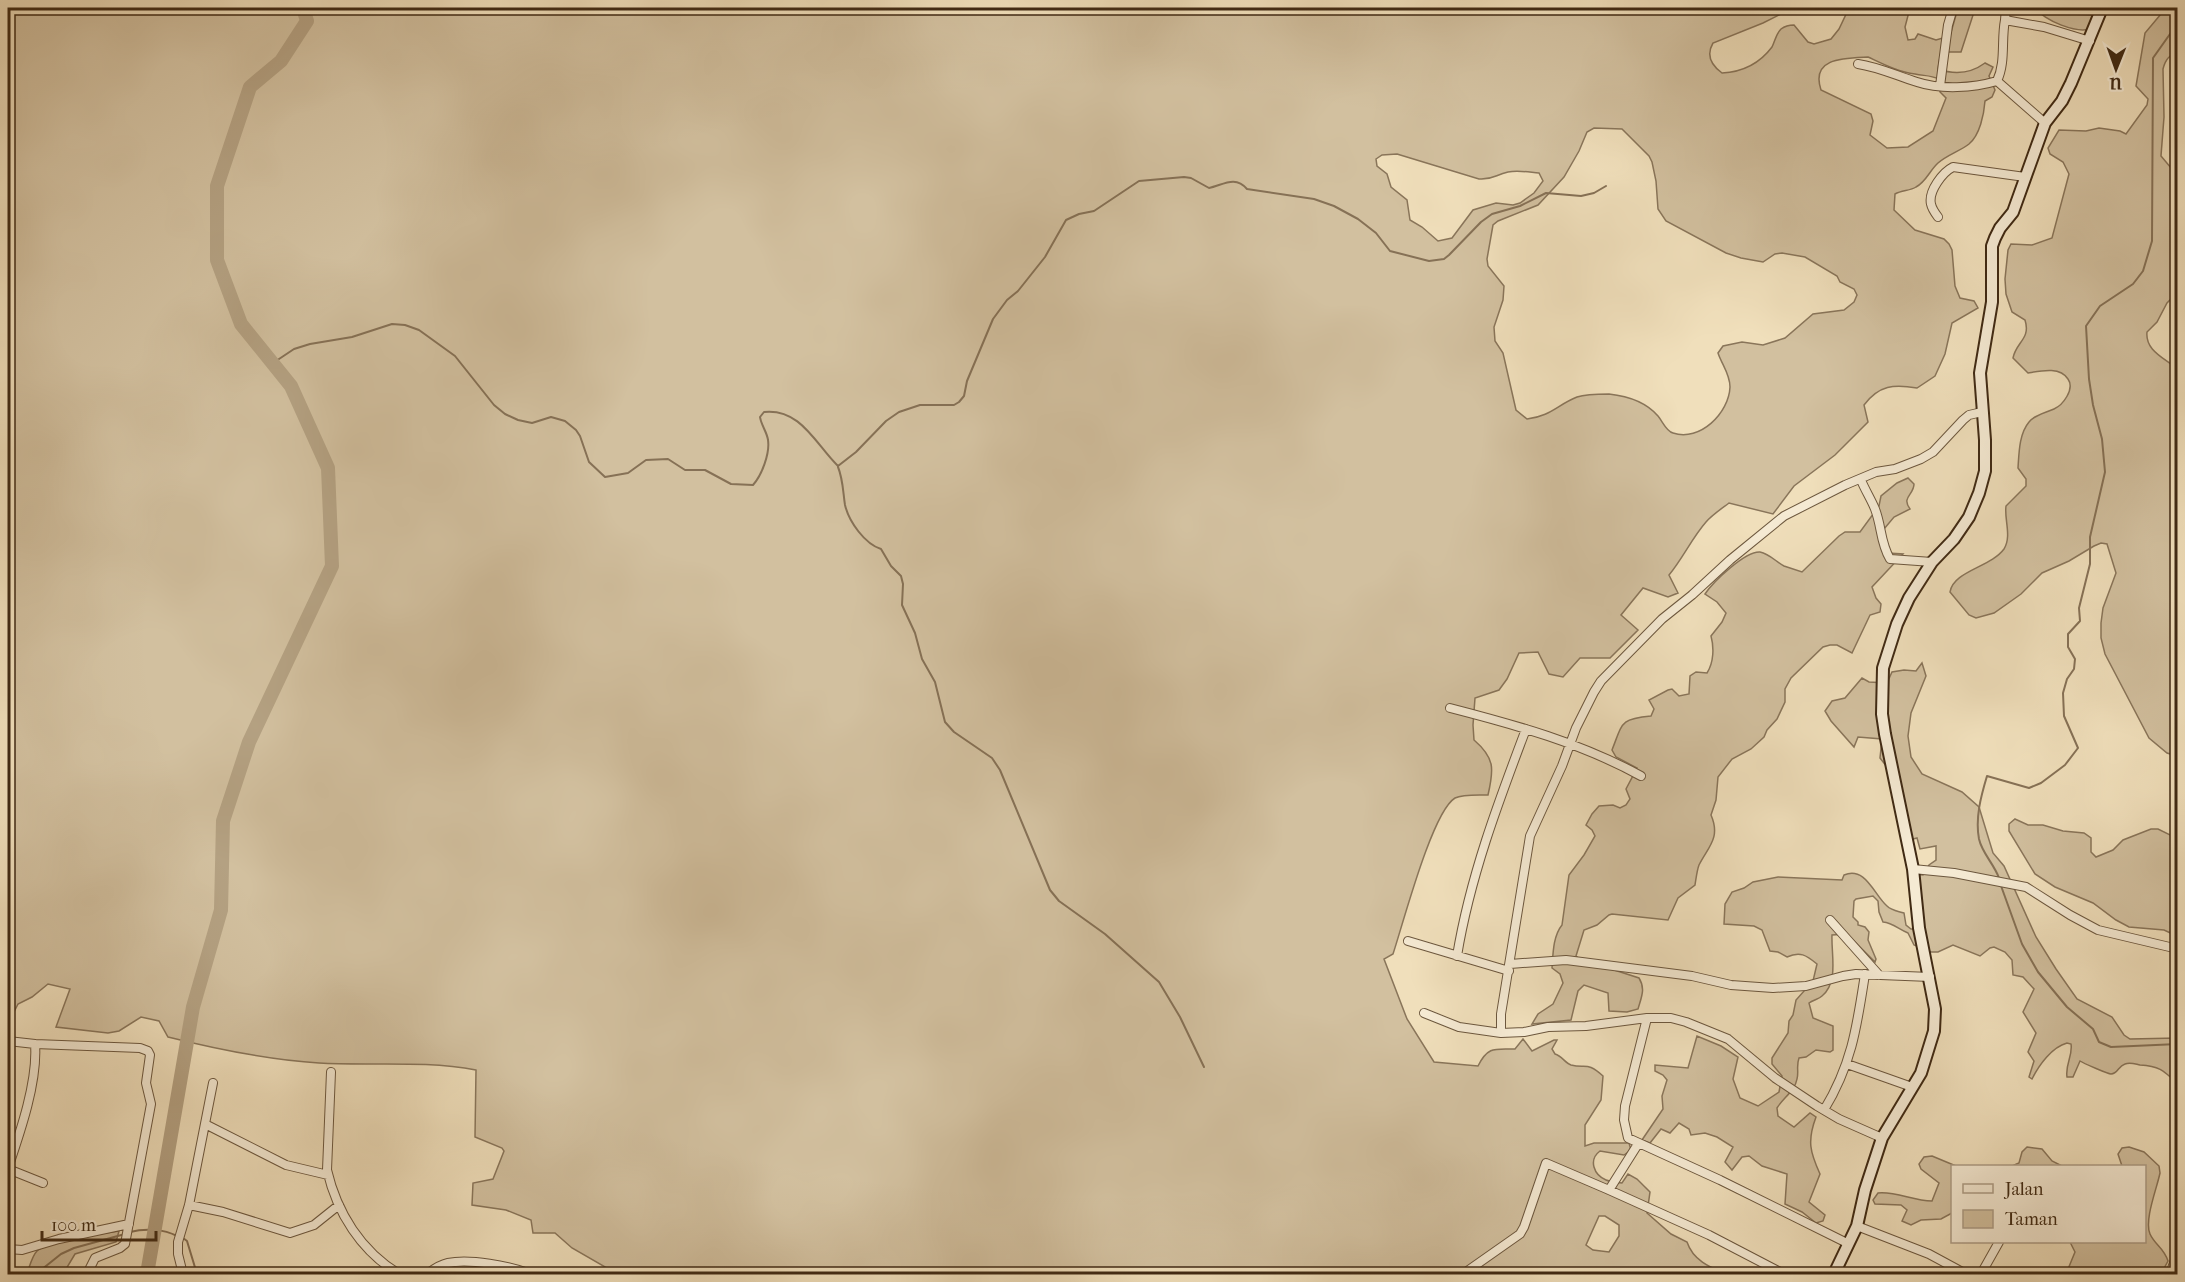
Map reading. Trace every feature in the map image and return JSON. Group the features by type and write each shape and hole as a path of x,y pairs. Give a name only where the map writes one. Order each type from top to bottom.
{"main road":[{"path":"1834,1275 1857,1226 1865,1190 1882,1138 1921,1073 1935,1031 1935,1009 1919,928 1913,869 1882,714 1883,668 1897,624 1909,598 1932,562 1954,539 1969,517 1979,493 1985,471 1980,373 1992,302 1992,246 2000,228 2013,212 2045,123 2062,101 2090,41 2102,8"}],"street":[{"path":"1940,87 1948,25 1953,8"},
{"path":"1997,81 2002,58 2006,8"},
{"path":"2005,20 2044,27 2090,41"},
{"path":"1858,64 1872,66 1920,83 1940,87 1997,81 2045,123"},
{"path":"1938,217 1932,207 1931,196 1946,171 1953,167 2025,177"},
{"path":"1501,1033 1501,1014 1530,836 1590,699 1601,681 1662,619 1784,516 1819,496 1876,472 1895,469 1921,459 1933,452 1969,415 1982,412"},
{"path":"1861,480 1880,525 1883,549 1890,559 1932,562"},
{"path":"1450,708 1571,743 1641,776"},
{"path":"1457,956 1466,905 1481,855 1526,729"},
{"path":"1913,869 1954,873 2026,887 2098,930 2178,949"},
{"path":"1830,920 1879,975"},
{"path":"1408,941 1457,956 1509,968 1566,960 1692,976 1731,985 1773,988 1806,986 1843,976 1865,974 1930,977"},
{"path":"1824,1110 1847,1064 1865,974"},
{"path":"1424,1013 1460,1027 1501,1033 1647,1018 1671,1018 1686,1022 1728,1039 1775,1078 1824,1110 1882,1138"},
{"path":"1647,1018 1630,1084 1624,1120 1628,1138 1720,1180 1849,1244"},
{"path":"8,1041 140,1048 150,1052 146,1083 151,1104 125,1244 94,1258 87,1275"},
{"path":"35,1044 36,1053 28,1105 8,1169 43,1183"},
{"path":"1847,1064 1912,1087"},
{"path":"331,1072 328,1175 350,1227 369,1252 399,1275"},
{"path":"183,1275 178,1242 189,1205 213,1083"},
{"path":"205,1124 286,1165 328,1175"},
{"path":"1609,1190 1638,1144"},
{"path":"1463,1275 1520,1234 1546,1163 1709,1235 1784,1275"},
{"path":"189,1205 223,1212 290,1233 314,1225 339,1205"},
{"path":"1857,1226 1929,1254 1966,1275"},
{"path":"8,1249 22,1250 60,1239 128,1230"},
{"path":"1981,1275 1998,1243"},
{"path":"2170,1275 2178,1252"},
{"path":"427,1275 437,1266 461,1261 507,1268 531,1275"}],"green space":[{"path":"8,8 1793,8 1713,43 1710,52 1711,60 1722,73 1743,69 1756,62 1772,47 1779,31 1787,26 1794,25 1808,42 1814,44 1831,39 1839,29 1849,8 1910,8 1905,27 1908,40 1915,39 1918,34 1936,40 1950,36 1958,8 1978,8 1973,15 1961,52 1949,52 1940,57 1938,69 1956,73 1974,69 1985,63 1993,67 1989,76 1995,90 1992,97 1985,101 1979,130 1969,144 1938,163 1919,185 1895,194 1894,210 1915,230 1944,239 1949,244 1952,250 1955,286 1960,298 1974,301 1978,308 1952,323 1945,354 1935,376 1917,388 1894,386 1875,393 1864,405 1868,422 1835,455 1794,486 1773,514 1729,503 1711,517 1669,575 1678,593 1668,597 1643,588 1621,615 1638,630 1610,658 1580,658 1563,677 1549,674 1538,652 1519,653 1507,679 1499,690 1475,698 1474,740 1489,758 1492,771 1488,795 1458,797 1446,807 1428,846 1393,954 1384,959 1407,1019 1434,1062 1478,1066 1489,1052 1497,1049 1515,1049 1523,1039 1532,1051 1557,1040 1552,1049 1555,1054 1569,1064 1590,1067 1598,1071 1603,1076 1601,1100 1585,1125 1585,1146 1594,1143 1629,1143 1631,1150 1624,1155 1600,1151 1593,1163 1598,1175 1606,1180 1622,1183 1628,1174 1637,1179 1650,1192 1647,1213 1671,1234 1687,1242 1693,1254 1702,1262 1726,1274 1653,1274 1635,1268 1631,1274 604,1274 607,1268 572,1248 555,1233 533,1233 531,1220 506,1210 472,1205 473,1183 493,1179 504,1151 502,1148 475,1137 476,1070 417,1064 300,1062 262,1057 168,1037 159,1021 141,1017 119,1031 108,1033 56,1027 70,989 48,984 32,997 18,1004 8,1024","holes":["1868,57 1903,71 1939,79 1940,92 1946,98 1933,131 1908,147 1887,148 1870,135 1873,121 1871,114 1821,90 1819,79 1821,71 1825,65 1841,59","1594,128 1622,129 1649,156 1656,181 1658,209 1666,221 1726,253 1741,258 1763,262 1775,254 1782,253 1805,257 1837,276 1840,282 1854,289 1857,295 1854,302 1844,310 1813,314 1785,338 1763,345 1742,342 1723,346 1718,353 1729,378 1728,397 1719,415 1703,429 1693,433 1683,435 1673,433 1642,403 1609,394 1577,397 1535,418 1527,419 1516,410 1503,353 1495,341 1494,327 1503,300 1504,286 1488,266 1487,259 1493,225 1538,205 1564,177 1587,132","1397,154 1479,179 1519,171 1539,173 1543,181 1534,193 1520,203 1513,205 1496,203 1473,210 1452,238 1438,241 1410,220 1407,200 1391,187 1387,174 1377,166 1376,159 1382,155","1599,1216 1605,1216 1619,1225 1619,1236 1609,1252 1593,1250 1586,1245"]},
{"path":"2036,8 2056,8 2071,14 2094,15 2092,28 2079,30 2061,25 2045,17"},
{"path":"2166,8 2178,8 2177,54 2168,58 2163,69 2164,117 2161,156 2177,175 2177,293 2167,303 2157,322 2147,332 2147,339 2157,354 2177,369 2177,756 2167,753 2149,738 2105,654 2101,638 2103,608 2116,573 2107,544 2101,543 2094,546 2042,573 2021,594 1994,613 1976,618 1969,615 1950,592 1958,579 2004,549 2008,533 2006,506 2026,486 2026,479 2018,468 2023,432 2034,418 2061,404 2070,387 2068,379 2060,372 2050,370 2028,373 2013,358 2025,336 2026,326 2025,320 2012,312 2006,294 2008,250 2011,244 2032,245 2052,238 2069,174 2063,162 2050,154 2048,148 2059,130 2086,131 2099,128 2126,134 2147,105 2148,99 2136,86 2145,33"},
{"path":"1908,478 1914,484 1907,499 1910,509 1894,517 1884,529 1887,553 1903,554 1872,587 1881,604 1880,612 1870,615 1852,653 1837,645 1823,647 1791,678 1785,689 1785,702 1777,719 1764,737 1751,749 1732,759 1718,777 1716,800 1711,815 1715,830 1714,836 1699,865 1695,885 1678,898 1668,920 1612,914 1597,925 1584,930 1576,956 1587,965 1608,968 1639,978 1643,990 1638,1009 1627,1012 1609,1011 1608,993 1584,985 1578,991 1571,1020 1532,1024 1538,1014 1553,1004 1563,983 1560,974 1552,968 1554,945 1562,925 1569,875 1595,836 1586,825 1599,806 1613,805 1620,808 1630,799 1626,789 1637,768 1616,757 1612,750 1621,728 1633,719 1651,716 1654,709 1649,700 1668,690 1672,689 1679,696 1689,694 1690,676 1696,672 1707,673 1709,669 1713,654 1711,636 1726,613 1717,602 1705,594 1730,568 1754,553 1764,553 1784,566 1802,572 1839,536 1845,532 1860,532 1879,506 1881,496 1897,483"},
{"path":"1922,663 1926,676 1911,713 1908,736 1911,757 1922,774 1962,792 1979,807 1993,853 2004,866 2036,937 2077,999 2112,1017 2124,1035 2130,1039 2177,1038 2177,1083 2152,1066 2131,1063 2123,1065 2111,1074 2080,1061 2073,1077 2067,1077 2071,1044 2067,1043 2056,1048 2046,1057 2032,1079 2029,1077 2034,1061 2028,1052 2036,1033 2023,1012 2034,989 2023,977 2013,975 2012,960 2005,952 1994,947 1980,956 1953,945 1938,952 1931,952 1914,945 1908,933 1883,922 1878,901 1873,896 1856,899 1853,917 1858,925 1865,927 1869,932 1868,940 1876,959 1875,962 1847,934 1832,935 1831,983 1822,996 1809,1003 1813,1018 1833,1026 1833,1050 1830,1052 1816,1050 1806,1057 1799,1058 1796,1083 1777,1108 1778,1116 1794,1127 1810,1113 1816,1117 1811,1133 1811,1146 1820,1174 1809,1202 1825,1215 1823,1221 1816,1223 1802,1212 1785,1204 1787,1174 1762,1166 1749,1156 1742,1157 1732,1170 1725,1162 1733,1147 1717,1137 1705,1133 1691,1135 1689,1129 1679,1123 1670,1133 1661,1129 1650,1143 1642,1140 1663,1109 1662,1096 1667,1080 1655,1071 1655,1065 1688,1068 1697,1036 1721,1046 1738,1057 1733,1079 1740,1098 1758,1106 1779,1092 1782,1076 1772,1064 1772,1058 1788,1033 1789,1021 1793,1015 1796,1000 1813,981 1817,964 1803,955 1796,954 1787,957 1770,951 1762,930 1754,926 1724,924 1725,904 1732,892 1753,882 1778,877 1842,880 1844,875 1858,874 1869,883 1889,908 1904,913 1906,925 1911,929 1916,929 1911,874 1923,875 1929,865 1936,860 1936,846 1920,849 1917,838 1902,842 1887,767 1880,758 1882,739 1858,737 1854,747 1825,711 1832,701 1845,698 1862,678 1869,682 1887,683 1892,672 1916,671"},
{"path":"2015,819 2028,825 2043,825 2063,831 2084,833 2091,838 2091,852 2096,857 2113,850 2123,840 2151,829 2158,829 2170,835 2177,831 2177,936 2164,930 2129,927 2093,903 2055,887 2035,874 2009,831 2009,824"},
{"path":"2027,1147 2042,1149 2052,1161 2060,1165 2014,1165 2019,1163 2022,1152"},
{"path":"2129,1147 2144,1152 2159,1166 2160,1173 2150,1213 2149,1228 2152,1238 2168,1261 2161,1274 2066,1274 2075,1252 2070,1243 2146,1243 2146,1165 2122,1165 2118,1154 2122,1148"},
{"path":"1932,1156 1954,1165 1951,1165 1951,1214 1941,1219 1921,1220 1911,1225 1902,1221 1907,1210 1901,1205 1875,1204 1873,1200 1878,1193 1891,1193 1932,1201 1939,1183 1921,1169 1919,1164 1924,1157"},
{"path":"119,1231 116,1242 75,1254 63,1274 20,1274 27,1273 37,1251 52,1244"}],"waterway":[{"path":"147,1274 193,1007 221,910 223,821 249,742 332,566 328,468 291,386 241,324 217,260 217,186 250,87 281,61 307,21 303,8"},
{"path":"1999,878 1983,849 1978,831 1979,807 1987,776 2029,788 2041,783 2065,765 2078,748 2064,716 2063,693 2067,679 2074,669 2075,659 2068,647 2068,634 2080,621 2079,608 2090,564 2090,537 2105,472 2102,439 2089,379 2086,326 2100,306 2133,284 2143,271 2152,241 2153,58 2178,26"},
{"path":"273,363 294,349 310,344 352,337 392,324 405,325 419,330 455,356 494,405 505,414 532,423 551,417 565,421 580,436 589,462 605,477 628,473 646,460 668,459 685,470 705,470 731,484 753,485 762,470 768,451 767,437 760,417 764,412 777,412 798,422 838,466 856,452 886,421 899,412 920,405 954,405 959,402 964,396 967,381 993,319 1045,257 1066,220 1094,211 1139,181 1184,177 1191,178 1209,188 1233,182 1247,189 1314,199 1334,206 1358,219 1376,233 1390,251 1429,261 1444,259 1492,214 1520,206 1546,193 1581,196 1594,193 1606,186"},
{"path":"838,467 845,505 854,525 869,542 881,549 891,566 901,576 902,605 915,633 922,659 935,682 945,722 954,732 992,758 1000,770 1050,890 1059,901 1105,934 1159,982 1180,1017 1204,1067"},
{"path":"2000,883 2022,944 2038,972 2067,1007 2093,1029 2099,1042 2111,1047 2178,1044"},
{"path":"130,1232 154,1230 177,1236"},
{"path":"36,1274 61,1254 74,1248 125,1234"},
{"path":"183,1238 187,1241 197,1274"}]}
